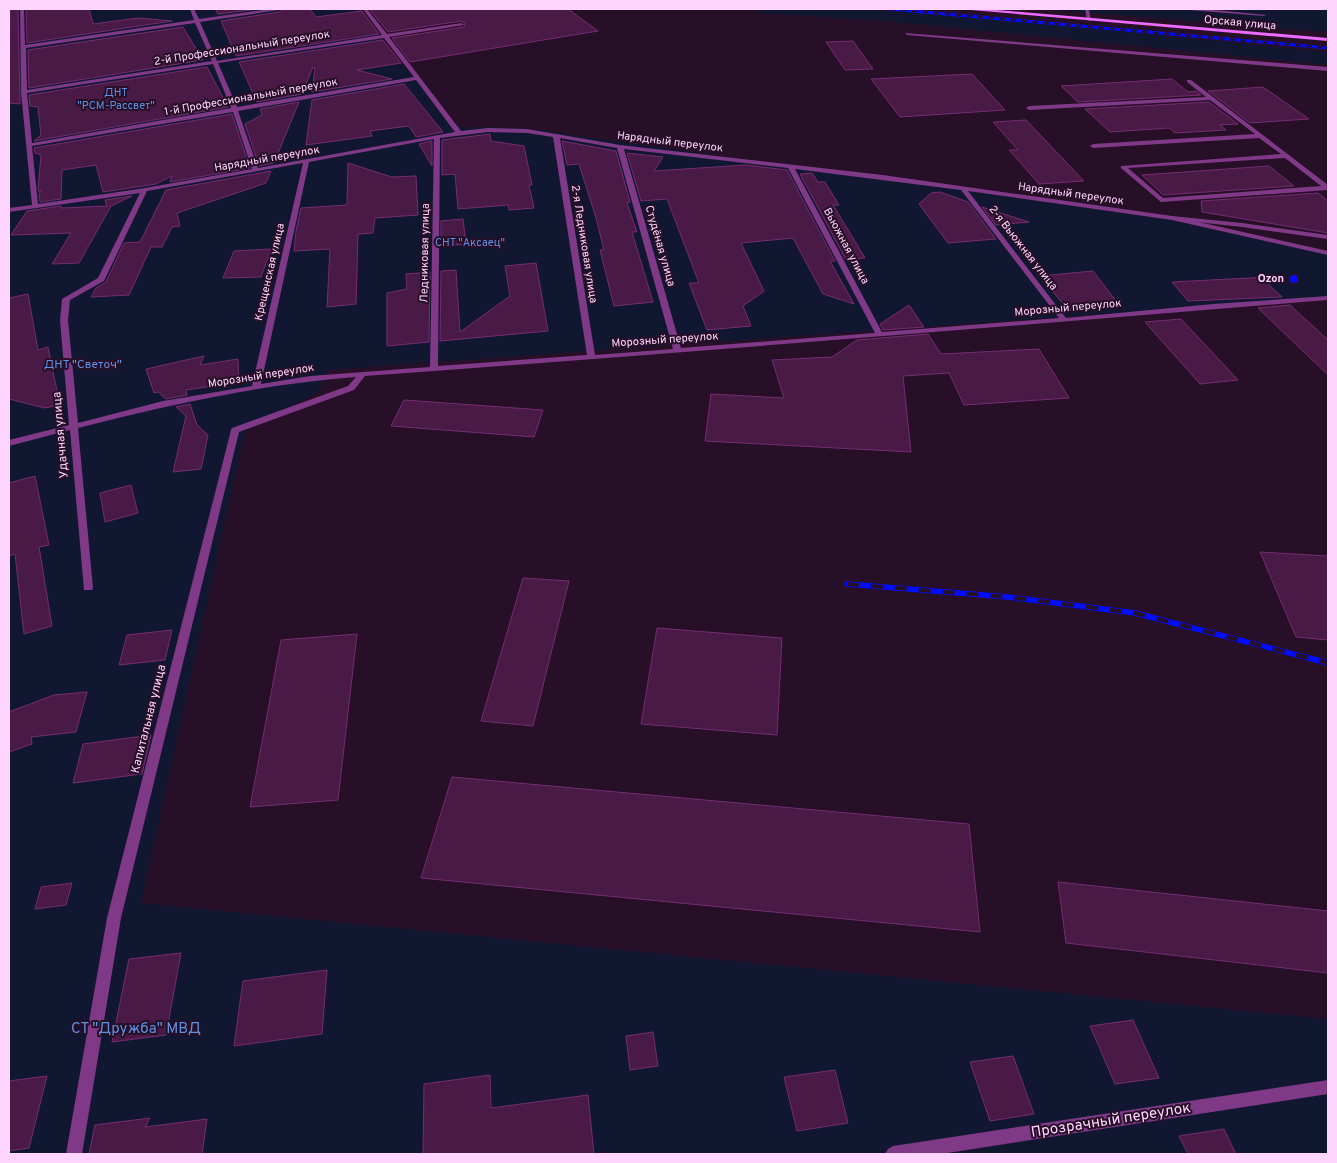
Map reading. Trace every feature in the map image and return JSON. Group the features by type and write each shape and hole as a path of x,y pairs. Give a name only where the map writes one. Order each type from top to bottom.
{"main road":[{"name":"Орская улица","path":"971,9 1328,40"}],"street":[{"path":"22,9 24,92 36,207"},
{"path":"192,9 235,110 256,171"},
{"path":"22,47 279,9"},
{"path":"366,9 460,133"},
{"path":"1087,9 1088,20"},
{"path":"1189,9 1264,15"},
{"name":"2-й Профессиональный переулок","path":"24,92 462,24"},
{"path":"907,34 1328,69"},
{"name":"1-й Профессиональный переулок","path":"29,145 417,78"},
{"path":"1189,81 1328,188"},
{"path":"1030,108 1210,98"},
{"name":"Нарядный переулок","path":"9,210 145,190 460,133 488,130 527,131 620,147 883,177 1172,218 1328,253"},
{"name":"2-я Ледниковая улица","path":"556,135 591,356"},
{"path":"1093,146 1259,136"},
{"name":"Ледниковая улица","path":"434,369 437,137"},
{"name":"Студёная улица","path":"620,147 678,351"},
{"path":"1285,156 1123,167 1160,200 1328,188"},
{"name":"Крещенская улица","path":"256,386 306,162"},
{"name":"Вьюжная улица","path":"791,167 880,335"},
{"name":"Удачная улица","path":"88,588 64,320 66,300 101,279 145,190"},
{"name":"2-я Вьюжная улица","path":"964,190 1064,320"},
{"path":"1172,218 1242,225 1328,237"},
{"name":"Морозный переулок","path":"9,443 163,404 256,386 310,378 678,351 1328,298"},
{"name":"Капитальная улица","path":"74,1154 114,918 235,430 351,388 362,375"},
{"name":"Прозрачный переулок","path":"893,1154 1328,1087"}],"green space":[{"path":"9,9 360,9 398,60 459,127 524,128 790,166 1106,206 1328,254 1328,298 328,370 317,393 245,431 141,903 1328,1019 1328,1154 9,1154"},
{"path":"754,9 850,9 932,13 1328,52 1328,65 884,21 759,13"},
{"path":"1039,9 1328,9 1328,32"}],"building":[{"path":"10,9 18,9 20,104 9,103"},
{"path":"26,9 89,9 93,24 138,18 172,21 27,43"},
{"path":"215,9 259,9 218,14"},
{"path":"283,9 310,9 316,17 362,11 379,34 236,56 221,21 279,12"},
{"path":"568,9 598,31 410,62 392,38 464,27 465,24 462,21 388,32 370,10"},
{"path":"183,27 203,60 29,88 28,50"},
{"path":"383,40 401,63 357,70 392,79 312,92 315,68 313,67 302,94 257,102 239,62"},
{"path":"853,41 873,69 845,70 826,42"},
{"path":"207,67 228,107 34,141 41,135 38,107 30,106 29,95"},
{"path":"972,74 1005,110 900,117 871,79"},
{"path":"1172,79 1188,92 1196,91 1201,95 1078,102 1061,86"},
{"path":"404,84 443,132 416,137 409,126 370,131 372,136 306,145 312,100"},
{"path":"1263,87 1309,119 1250,123 1208,91"},
{"path":"299,102 274,163 259,166 245,124 262,115 260,109"},
{"path":"1209,102 1238,124 1220,125 1226,130 1175,133 1169,128 1110,132 1085,109"},
{"path":"232,114 250,168 170,182 172,176 156,184 103,192 96,165 62,170 61,199 40,202 39,194 41,191 39,192 38,188 41,155 35,153 34,148"},
{"path":"1026,120 1084,181 1039,184 1009,150 1018,150 993,122"},
{"path":"490,134 491,141 524,146 532,185 529,185 534,208 509,210 508,205 458,209 455,174 442,175 442,140"},
{"path":"432,141 432,166 419,144"},
{"path":"562,141 616,151 630,202 627,203 637,232 632,232 653,302 614,306 600,250 604,250 579,164 567,165"},
{"path":"627,153 663,157 654,171 746,165 787,170 835,261 830,261 854,304 823,294 793,238 741,243 764,291 743,306 751,326 707,330 689,283 699,283 667,199 641,201"},
{"path":"348,163 392,177 416,176 418,215 375,218 373,233 358,234 356,304 327,307 330,249 294,251 296,231 301,208 347,205"},
{"path":"1269,166 1294,186 1163,195 1142,175"},
{"path":"271,171 266,183 177,213 180,226 172,227 162,247 151,247 129,295 91,297 96,288 106,282 124,243 140,242 166,190"},
{"path":"812,173 818,182 825,182 839,205 833,205 865,258 846,260 800,174"},
{"path":"940,192 968,202 996,239 948,243 919,204 931,193"},
{"path":"1318,193 1328,201 1328,233 1202,212 1201,201"},
{"path":"132,196 111,206 79,263 52,264 71,233 11,235 27,211 61,206 61,208 107,206 105,200"},
{"path":"982,207 1029,222 996,225"},
{"path":"463,219 466,244 441,246 441,221"},
{"path":"271,249 261,277 223,278 234,251"},
{"path":"536,263 548,331 440,341 441,271 456,270 460,332 510,296 505,266"},
{"path":"1093,271 1120,306 1068,310 1040,276"},
{"path":"430,272 429,342 387,346 387,293 407,289 406,274"},
{"path":"1269,277 1269,285 1282,297 1188,301 1172,282"},
{"path":"28,294 38,350 48,347 60,405 45,408 9,399 9,298"},
{"path":"909,305 924,327 883,330 880,324"},
{"path":"1290,305 1328,340 1328,375 1258,308"},
{"path":"1181,319 1238,380 1200,384 1145,322"},
{"path":"928,334 941,354 1039,349 1069,398 964,405 949,373 903,376 911,452 705,441 711,394 784,398 772,360 832,357 857,340"},
{"path":"204,356 200,365 238,359 239,382 186,390 187,395 166,399 158,392 154,393 146,369"},
{"path":"404,400 543,410 534,437 391,426"},
{"path":"190,404 197,425 208,435 201,469 173,472 186,416 176,407"},
{"path":"35,476 49,545 39,547 52,626 24,634 15,554 9,556 9,483"},
{"path":"131,485 138,513 105,522 100,493"},
{"path":"1260,552 1328,556 1328,640 1296,637"},
{"path":"523,578 569,581 533,726 481,721"},
{"path":"657,628 782,638 777,735 641,724"},
{"path":"172,630 165,660 119,665 127,635"},
{"path":"357,634 338,800 250,807 281,640"},
{"path":"87,692 76,732 31,737 32,744 9,752 9,712 54,695"},
{"path":"151,735 142,774 73,783 83,744"},
{"path":"452,777 969,824 980,932 421,878"},
{"path":"1058,882 1328,911 1328,973 1066,943"},
{"path":"72,883 66,905 35,909 41,887"},
{"path":"181,953 166,1035 112,1042 129,959"},
{"path":"327,970 322,1034 234,1046 243,981"},
{"path":"1133,1020 1159,1078 1115,1084 1090,1026"},
{"path":"653,1032 658,1066 630,1070 626,1036"},
{"path":"1013,1056 1034,1114 990,1121 970,1062"},
{"path":"835,1070 848,1123 797,1131 784,1077"},
{"path":"490,1075 491,1108 588,1095 594,1154 423,1154 424,1084"},
{"path":"47,1076 29,1148 9,1151 9,1081"},
{"path":"150,1118 145,1127 207,1119 202,1154 89,1154 95,1125"},
{"path":"1224,1129 1236,1154 1188,1154 1179,1136"}],"railway":[{"path":"890,9 1328,48"},
{"path":"847,584 1008,597 1135,613 1328,663"}],"place":[{"name":"Ozon","path":"1294,279"}],"park label":[{"name":"ДНТ \"РСМ-Рассвет\"","path":"116,99"},
{"name":"СНТ \"Аксаец\"","path":"470,243"},
{"name":"ДНТ \"Светоч\"","path":"83,365"},
{"name":"СТ \"Дружба\" МВД","path":"136,1029"}]}
